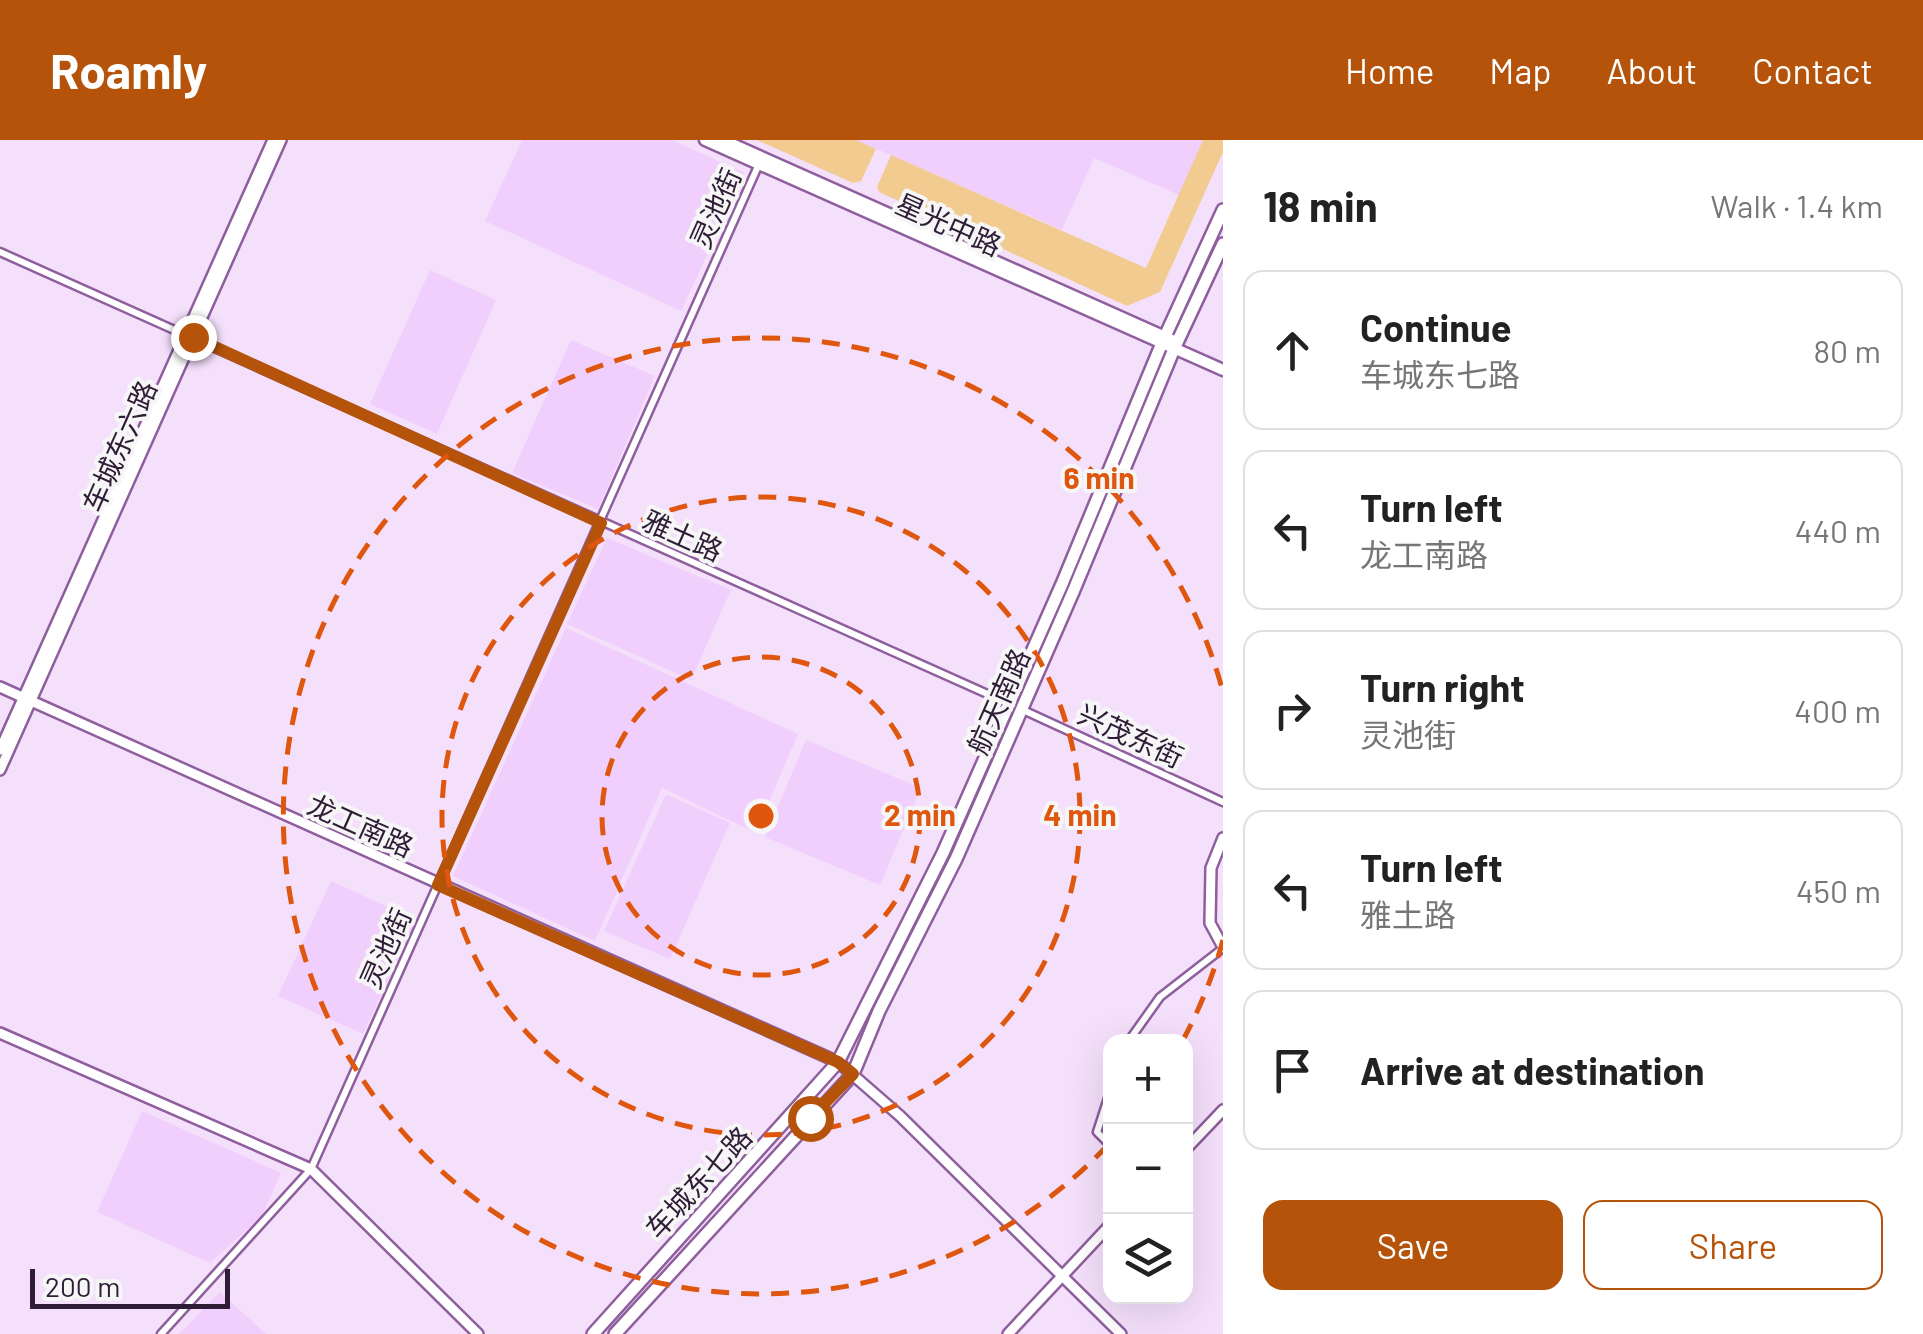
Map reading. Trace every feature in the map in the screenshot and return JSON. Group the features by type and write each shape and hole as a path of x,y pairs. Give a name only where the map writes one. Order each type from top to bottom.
{"main road":[{"name":"星光中路","path":"704,140 760,161 1223,367"},
{"name":"星光中路","path":"723,140 760,161"},
{"path":"1170,343 1223,210"},
{"path":"1170,343 1223,244"},
{"name":"航天南路","path":"853,1074 878,1011 956,859 1015,707 1170,343"},
{"name":"航天南路","path":"838,1062 1015,707"},
{"name":"车城东七路","path":"592,1334 838,1062"},
{"name":"车城东七路","path":"614,1334 853,1074"}],"street":[{"name":"车城东六路","path":"190,335 273,140"},
{"name":"车城东六路","path":"0,750 281,140"},
{"name":"灵池街","path":"160,1334 312,1169 760,161"},
{"name":"雅土路","path":"0,252 1015,707"},
{"name":"龙工南路","path":"0,687 838,1062 1121,1334"},
{"name":"车城东六路","path":"0,770 26,699"},
{"name":"兴茂东街","path":"1015,707 1223,802"},
{"path":"1134,1034 1160,997 1223,948 1210,923 1212,868 1223,838"},
{"path":"0,1034 312,1169 478,1334"},
{"path":"1193,1142 1223,1110"},
{"path":"1008,1334 1103,1232"}],"shaded area":[{"path":"522,140 672,140 745,173 681,311 485,221"},
{"path":"757,140 856,140 876,149 861,181 853,183"},
{"path":"856,140 1203,140 1179,195 1094,158 1062,230"},
{"path":"1203,140 1223,140 1223,152 1160,292 1127,306 879,192 877,187 891,155 1146,268"},
{"path":"430,270 496,300 437,434 370,404"},
{"path":"571,340 655,376 598,509 512,473"},
{"path":"607,538 731,590 691,680 567,624"},
{"path":"566,628 798,734 756,833 662,788 595,941 453,876"},
{"path":"806,740 921,788 880,885 765,837"},
{"path":"666,794 730,823 670,959 604,931"},
{"path":"331,881 416,920 363,1034 278,996"},
{"path":"142,1111 281,1173 262,1216 210,1263 97,1212"},
{"path":"220,1292 266,1334 179,1334"}],"route":[{"path":"193,337 601,523 438,885 838,1062 853,1074 810,1118"}]}
